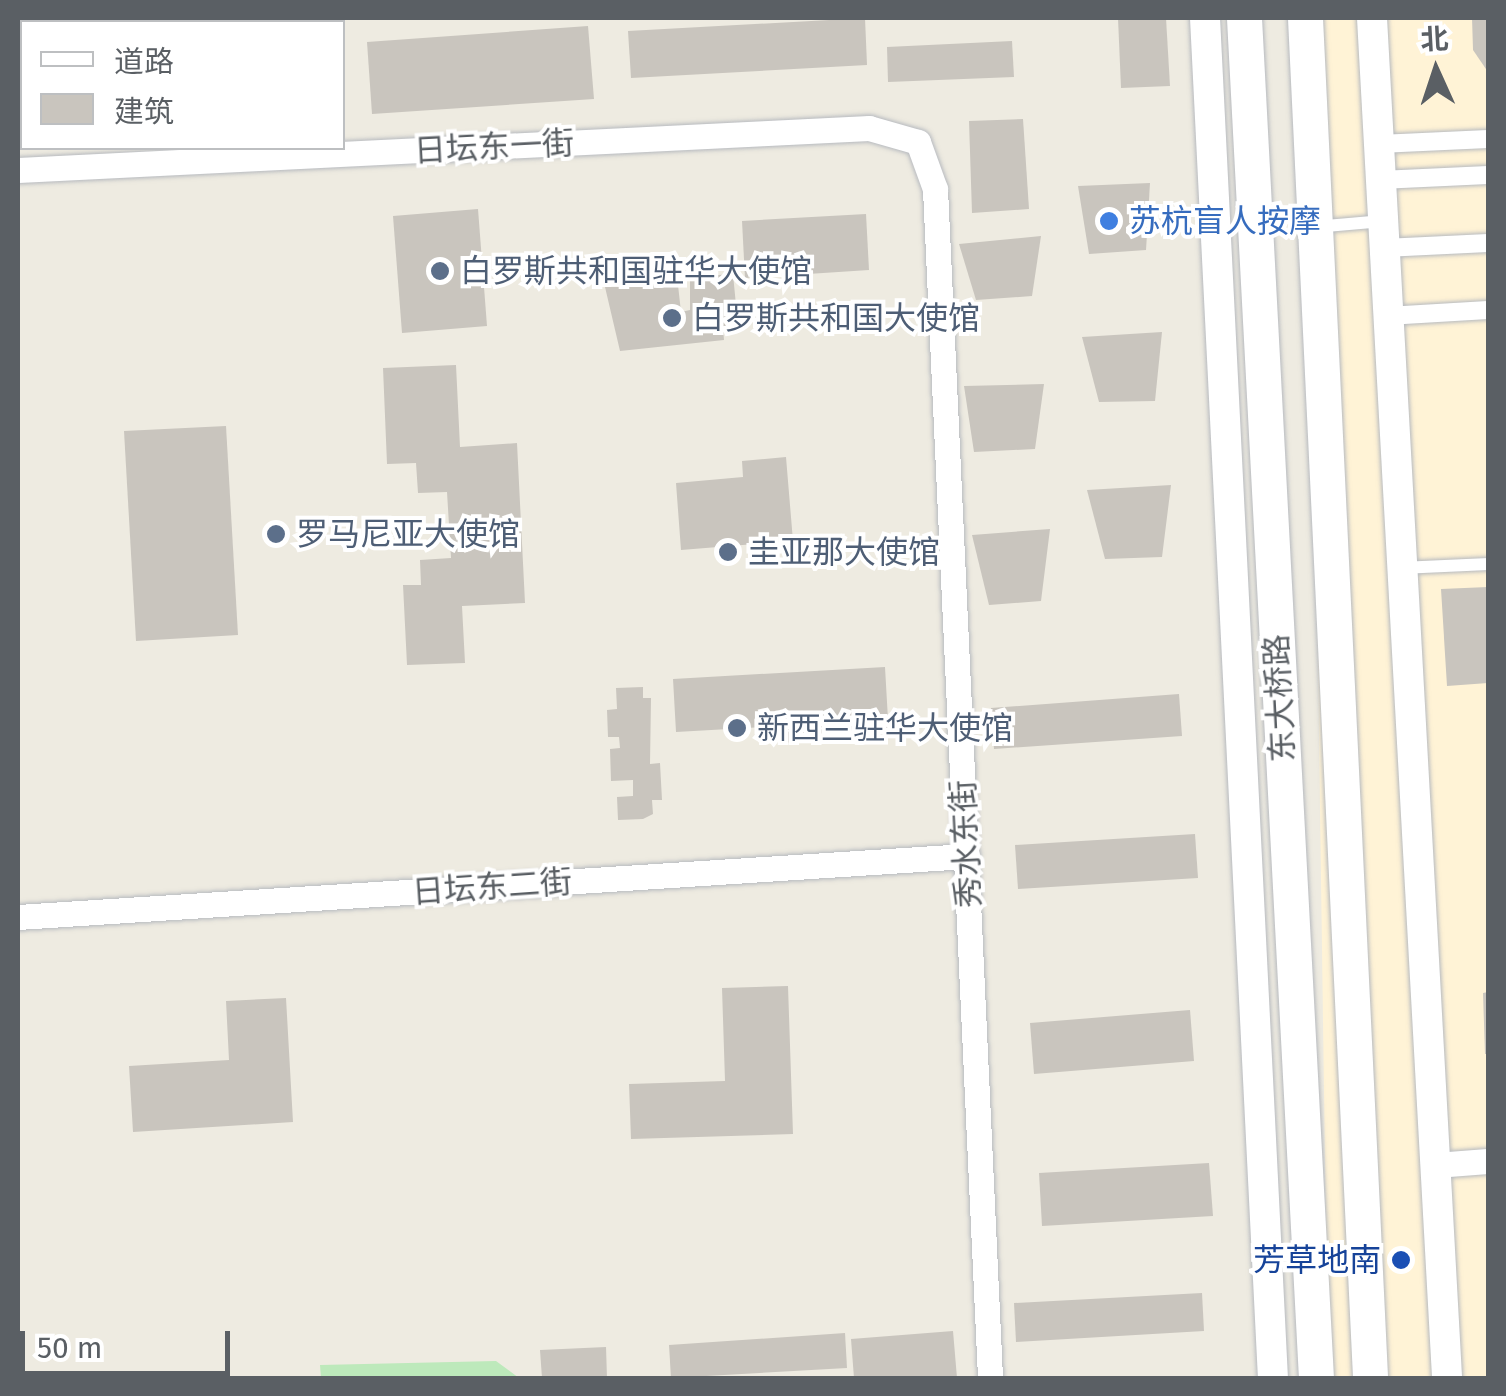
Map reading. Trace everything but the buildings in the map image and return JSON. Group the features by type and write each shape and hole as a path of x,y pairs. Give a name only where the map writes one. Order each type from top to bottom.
{"main road":[{"name":"东大桥路","path":"1244,18 1316,1378"},
{"name":"东大桥路","path":"1305,18 1370,1378"}],"street":[{"path":"1205,18 1273,1378"},
{"path":"1372,18 1447,1378"},
{"name":"日坛东一街","path":"18,170 868,128 918,142 935,189"},
{"path":"1379,144 1488,138"},
{"path":"1380,180 1488,174"},
{"name":"秀水东街","path":"935,189 990,1378"},
{"path":"1383,235 1488,244"},
{"path":"1387,316 1488,310"},
{"name":"日坛东二街","path":"18,917 967,856"},
{"path":"1434,1165 1488,1161"}],"lane":[{"path":"1313,227 1383,235"},
{"path":"1400,568 1488,564"}],"shaded area":[{"path":"1309,18 1488,18 1488,1378 1328,1378"}],"green space":[{"path":"496,1361 519,1378 321,1378 320,1365"}],"place":[{"name":"苏杭盲人按摩","path":"1109,221"},
{"name":"白罗斯共和国驻华大使馆","path":"440,271"},
{"name":"白罗斯共和国大使馆","path":"672,318"},
{"name":"罗马尼亚大使馆","path":"276,534"},
{"name":"圭亚那大使馆","path":"728,552"},
{"name":"新西兰驻华大使馆","path":"737,728"},
{"name":"芳草地南","path":"1401,1260"}]}
